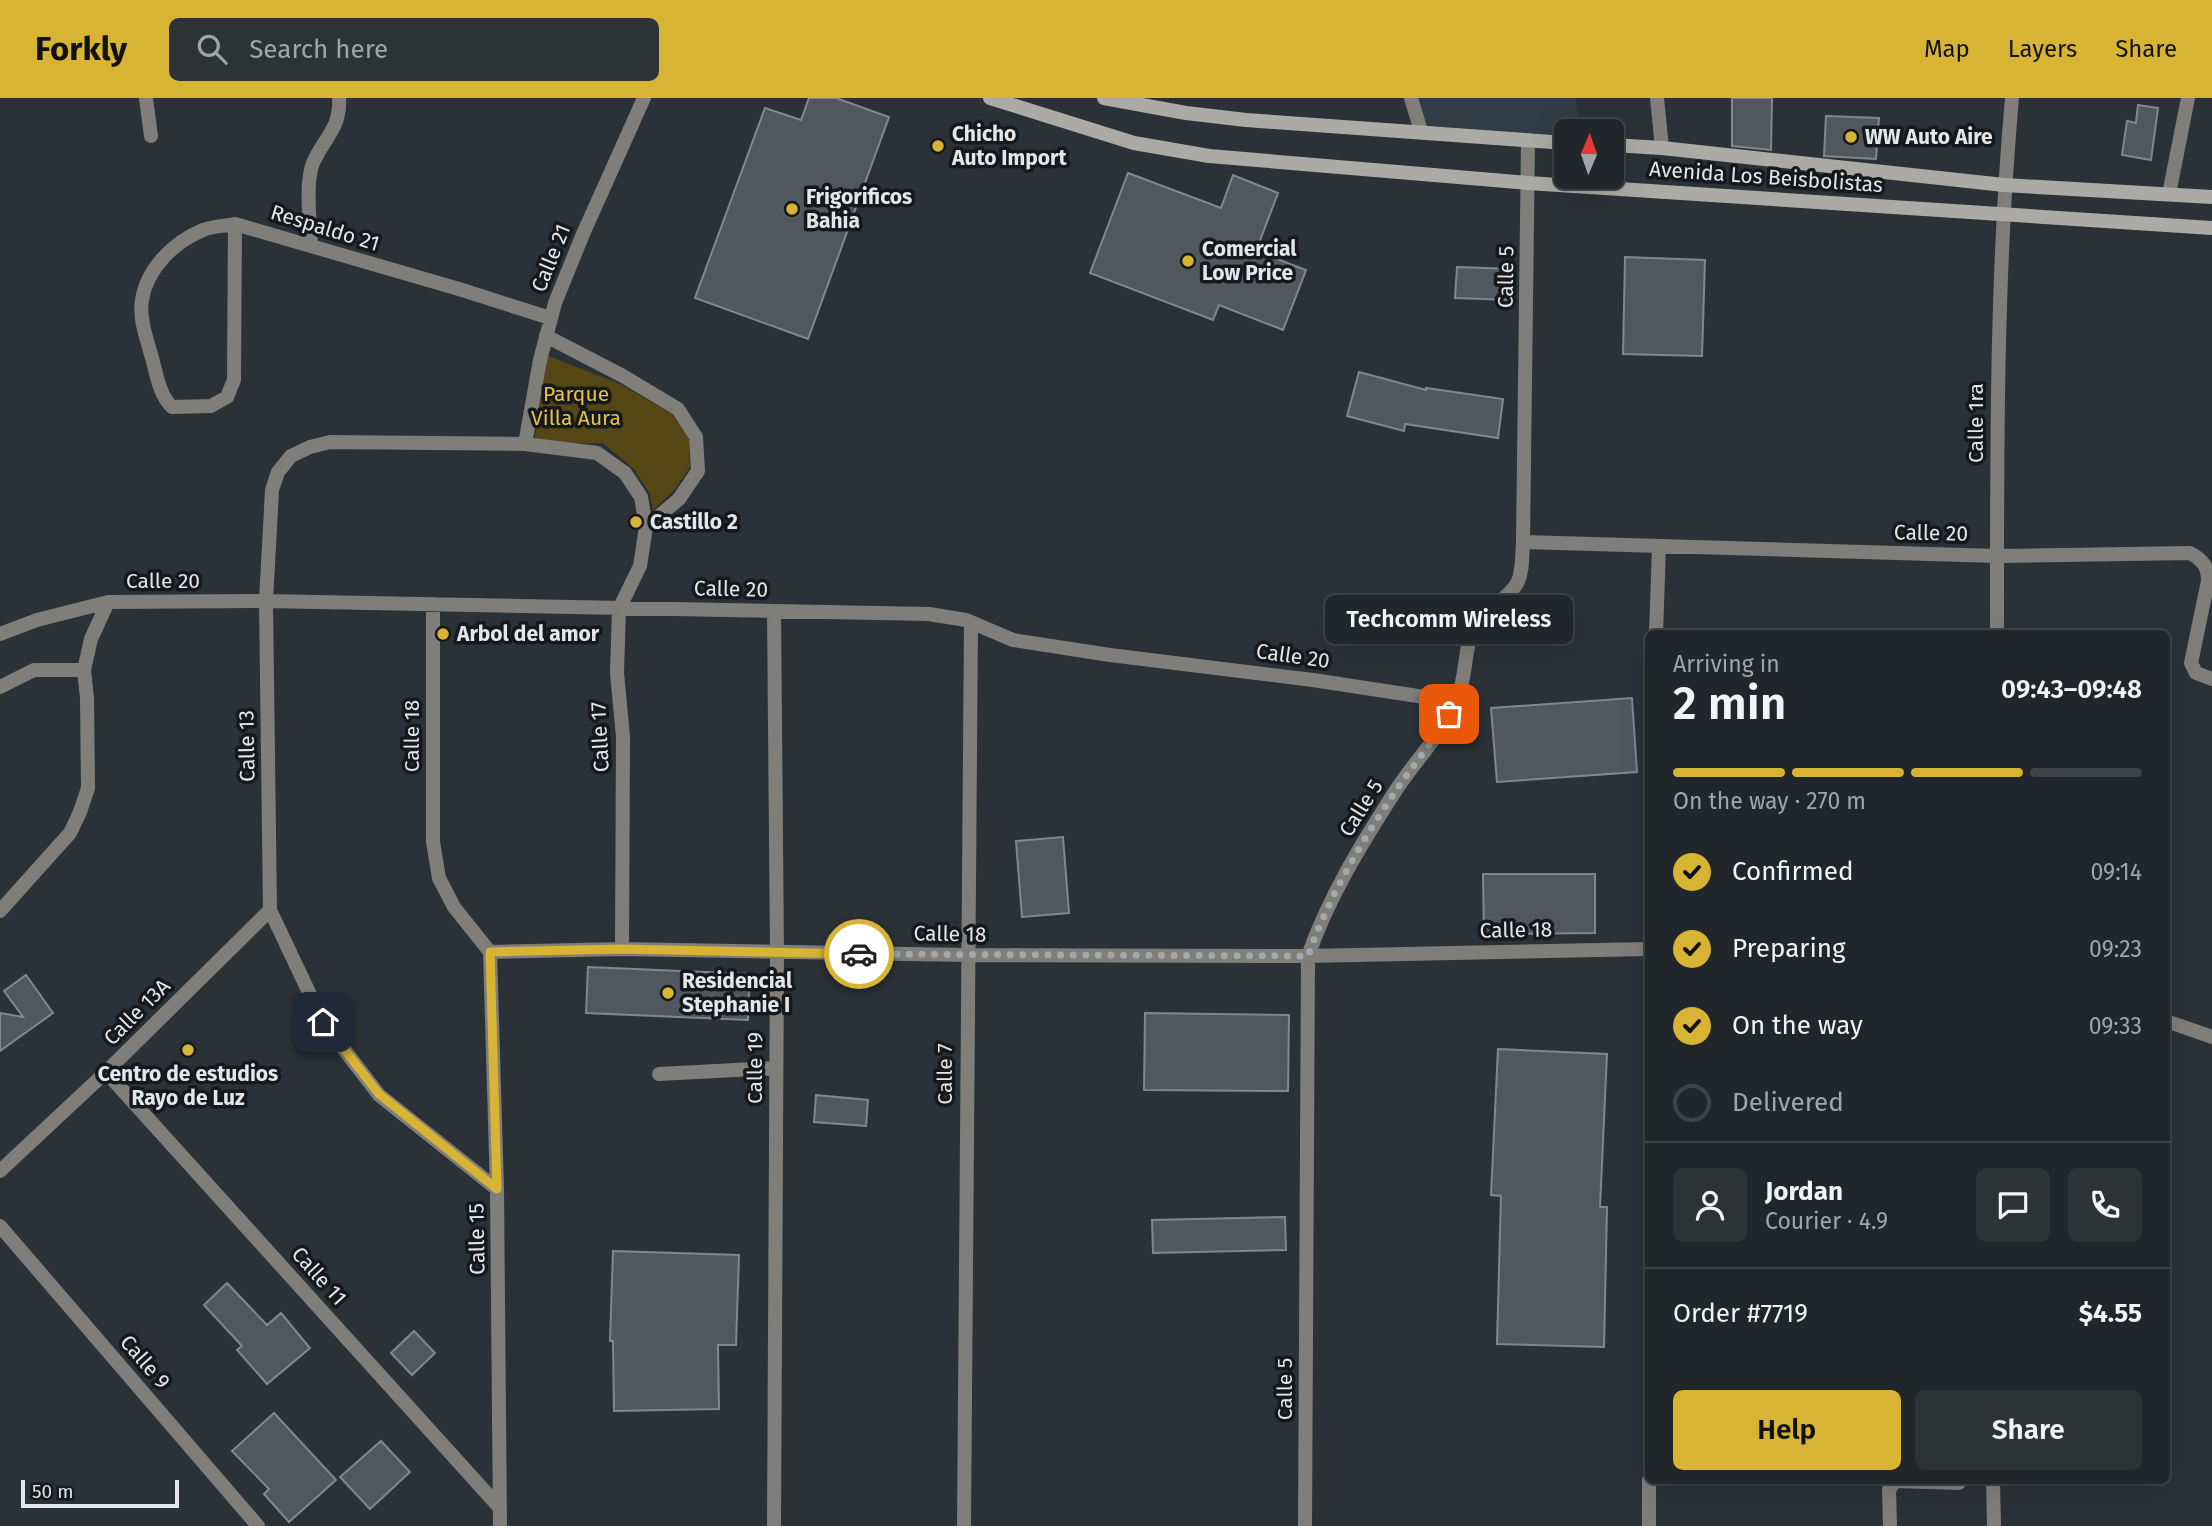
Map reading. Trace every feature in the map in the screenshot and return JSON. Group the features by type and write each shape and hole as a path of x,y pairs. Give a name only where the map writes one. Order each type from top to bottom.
{"main road":[{"name":"Avenida Los Beisbolistas","path":"990,98 1134,143 1209,156 1528,183 2212,228"},
{"path":"1104,98 1222,117 1554,142"},
{"name":"Avenida Los Beisbolistas","path":"1624,146 2004,185 2212,197"}],"street":[{"path":"146,98 152,136"},
{"path":"311,245 312,164 337,123 340,98"},
{"name":"Calle 21","path":"525,444 550,318 583,234 644,98"},
{"path":"1411,98 1421,131"},
{"path":"1657,98 1662,148"},
{"name":"Calle 1ra","path":"1997,630 1996,424 2002,213 2012,98"},
{"path":"2169,194 2188,98"},
{"name":"Calle 5","path":"1305,1526 1308,956 1321,918 1341,881 1396,790 1457,702 1472,628 1479,616 1511,594 1521,575 1528,140"},
{"name":"Respaldo 21","path":"235,224 234,380 228,397 211,405 173,407 163,398 143,325 142,301 148,280 162,259 183,240 205,229 235,224 550,318"},
{"path":"546,336 623,376 678,409 696,437 698,471 679,499 646,527"},
{"name":"Calle 13","path":"497,1189 379,1094 323,1022 270,910 266,601 272,490 278,472 291,456 330,442 525,444"},
{"name":"Calle 17","path":"525,444 597,453 625,473 641,497 646,527 640,566 619,608 617,673 624,750 622,949"},
{"name":"Calle 20","path":"1523,542 1998,556 2190,553 2206,565 2208,581 2191,663 2196,673 2212,679"},
{"path":"1656,630 1659,547"},
{"name":"Calle 20","path":"0,634 37,620 108,602 266,601 929,614 971,622 1013,640 1457,702"},
{"path":"0,911 70,833 80,812 88,788 88,698 85,670 90,639 108,602"},
{"name":"Calle 18","path":"433,604 433,842 439,878 449,898 490,952 622,949 967,956 1308,956 1645,949"},
{"name":"Calle 19","path":"774,611 777,952 774,1526"},
{"name":"Calle 7","path":"964,1526 971,622"},
{"path":"0,687 34,670 85,670"},
{"name":"Calle 13A","path":"0,1171 106,1072 270,910"},
{"name":"Calle 15","path":"490,952 497,1189 500,1526"},
{"path":"2170,1022 2212,1037"},
{"path":"659,1074 776,1068"},
{"name":"Calle 11","path":"106,1072 500,1508"},
{"name":"Calle 9","path":"0,1226 258,1526"},
{"path":"1649,1526 1650,1484"},
{"path":"1890,1526 1889,1490 1893,1484"},
{"path":"1993,1484 1994,1526"}],"shaded area":[{"path":"1411,98 1575,98 1579,119 1554,119 1554,142 1421,131"}],"green space":[{"name":"Parque Villa Aura","path":"546,355 620,384 672,414 689,439 690,467 675,489 653,510 650,494 635,470 603,443 534,444"}],"building":[{"name":"Frigorificos Bahia","path":"809,98 836,98 889,117 808,339 695,298 765,108 801,120"},
{"path":"1732,98 1772,98 1771,150 1732,146"},
{"path":"2138,105 2158,108 2151,160 2122,155 2127,121 2136,123"},
{"name":"WW Auto Aire","path":"1826,116 1879,118 1876,159 1824,156"},
{"name":"Comercial Low Price","path":"1128,173 1221,208 1233,175 1278,193 1256,251 1306,270 1283,330 1219,305 1213,320 1090,273"},
{"path":"1625,257 1705,260 1702,356 1623,354"},
{"path":"1457,267 1512,269 1511,300 1455,298"},
{"path":"1359,372 1426,390 1503,399 1498,438 1405,424 1404,431 1347,416"},
{"path":"1632,698 1637,772 1497,782 1491,708"},
{"path":"1063,837 1069,913 1022,917 1016,841"},
{"path":"1483,874 1595,874 1595,933 1484,934"},
{"name":"Residencial Stephanie I","path":"588,967 750,974 748,1020 586,1013"},
{"path":"26,975 53,1013 0,1051 0,1013 23,1017 4,991"},
{"path":"1145,1013 1289,1015 1288,1091 1144,1090"},
{"path":"1498,1049 1607,1054 1600,1207 1607,1207 1604,1347 1497,1344 1501,1196 1491,1195"},
{"path":"816,1095 868,1100 866,1126 814,1122"},
{"path":"1285,1217 1286,1250 1153,1253 1152,1220"},
{"path":"613,1251 739,1255 736,1345 718,1345 719,1409 614,1411 613,1341 610,1341"},
{"path":"227,1283 267,1325 281,1313 310,1348 267,1384 237,1350 242,1346 204,1305"},
{"path":"414,1331 435,1353 412,1375 391,1353"},
{"path":"274,1413 336,1480 289,1522 264,1494 269,1489 232,1451"},
{"path":"381,1441 410,1472 370,1509 340,1477"}],"way so far":[{"path":"859,954 1308,956 1321,918 1341,881 1396,790 1449,714"}],"place":[{"name":"WW Auto Aire","path":"1851,137"},
{"name":"Chicho Auto Import","path":"938,146"},
{"name":"Frigorificos Bahia","path":"792,209"},
{"name":"Comercial Low Price","path":"1188,261"},
{"name":"Castillo 2","path":"636,522"},
{"name":"Arbol del amor","path":"443,634"},
{"name":"Techcomm Wireless","path":"1449,714"},
{"name":"Residencial Stephanie I","path":"668,993"},
{"name":"Centro de estudios Rayo de Luz","path":"188,1050"}],"route":[{"path":"323,1022 379,1094 497,1189 490,952 622,949 859,954"}]}
